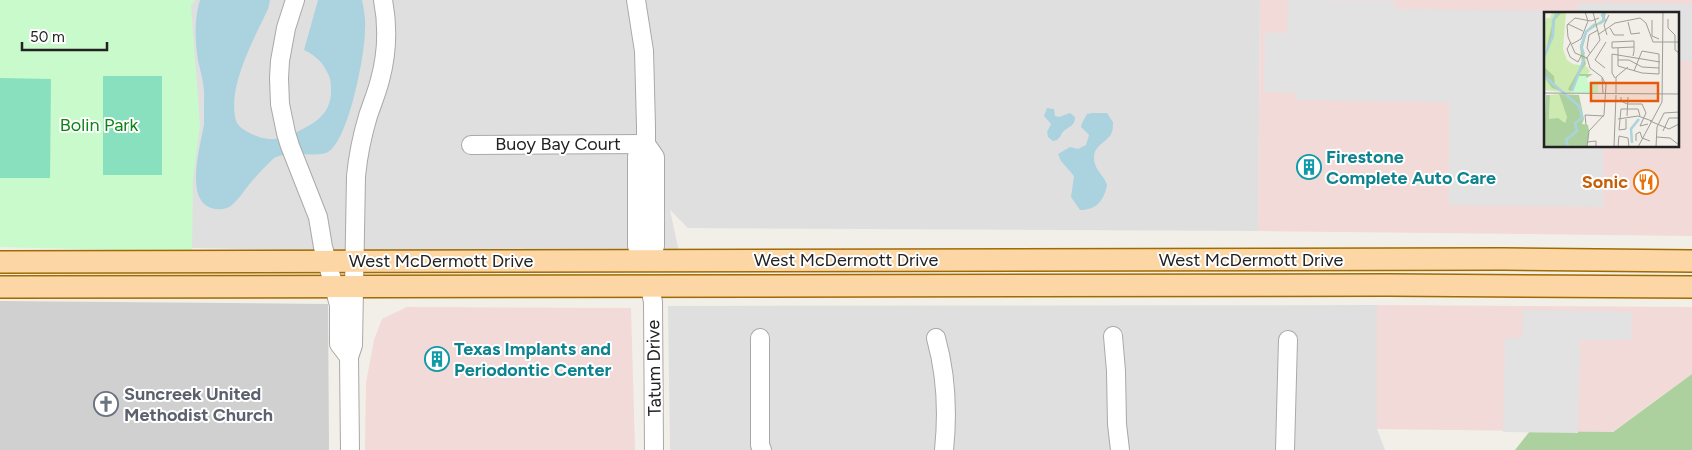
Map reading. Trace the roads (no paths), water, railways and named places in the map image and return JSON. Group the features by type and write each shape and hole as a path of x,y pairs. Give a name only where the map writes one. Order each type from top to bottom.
{"main road":[{"name":"West McDermott Drive","path":"0,262 1503,259 1692,261"},
{"path":"1502,285 1503,259"},
{"path":"647,261 650,287"},
{"name":"West McDermott Drive","path":"0,288 1502,285 1692,287"}],"street":[{"path":"295,0 286,28 280,61 279,91 284,125 318,217 327,261 345,286"},
{"path":"350,450 349,357 339,344 338,305 356,261 358,162 362,138 384,64 386,32 383,0"},
{"path":"636,0 644,51 646,144 655,157 655,246 647,261"},
{"name":"Buoy Bay Court","path":"471,145 646,144"},
{"name":"Tatum Drive","path":"650,287 653,302 654,450"},
{"path":"1113,336 1120,450"},
{"path":"760,338 760,445 762,450"},
{"path":"936,338 943,371 946,421 944,450"},
{"path":"1285,450 1288,340"}],"water":[{"path":"200,0 270,0 268,9 239,76 234,104 235,117 239,125 251,134 268,139 275,139 304,129 321,117 328,106 331,91 329,76 320,61 304,50 318,0 362,0 365,19 359,76 349,114 336,144 323,154 278,156 254,178 230,207 222,209 211,208 203,203 198,194 196,183 196,170 204,124 204,90 196,38 196,22"},
{"path":"1047,108 1054,109 1055,116 1059,117 1070,113 1075,117 1072,125 1057,140 1053,141 1048,137 1047,132 1051,124 1044,116"},
{"path":"1107,113 1113,122 1110,135 1097,148 1094,155 1096,167 1107,185 1102,200 1099,203 1086,210 1080,210 1071,197 1074,176 1061,161 1058,154 1070,147 1078,149 1086,145 1089,135 1081,127 1087,114"}],"place":[{"name":"Firestone Complete Auto Care","path":"1309,167"},
{"name":"Sonic","path":"1646,182"},
{"name":"Texas Implants and Periodontic Center","path":"437,359"},
{"name":"Suncreek United Methodist Church","path":"106,404"}],"park label":[{"name":"Bolin Park","path":"99,125"}]}
